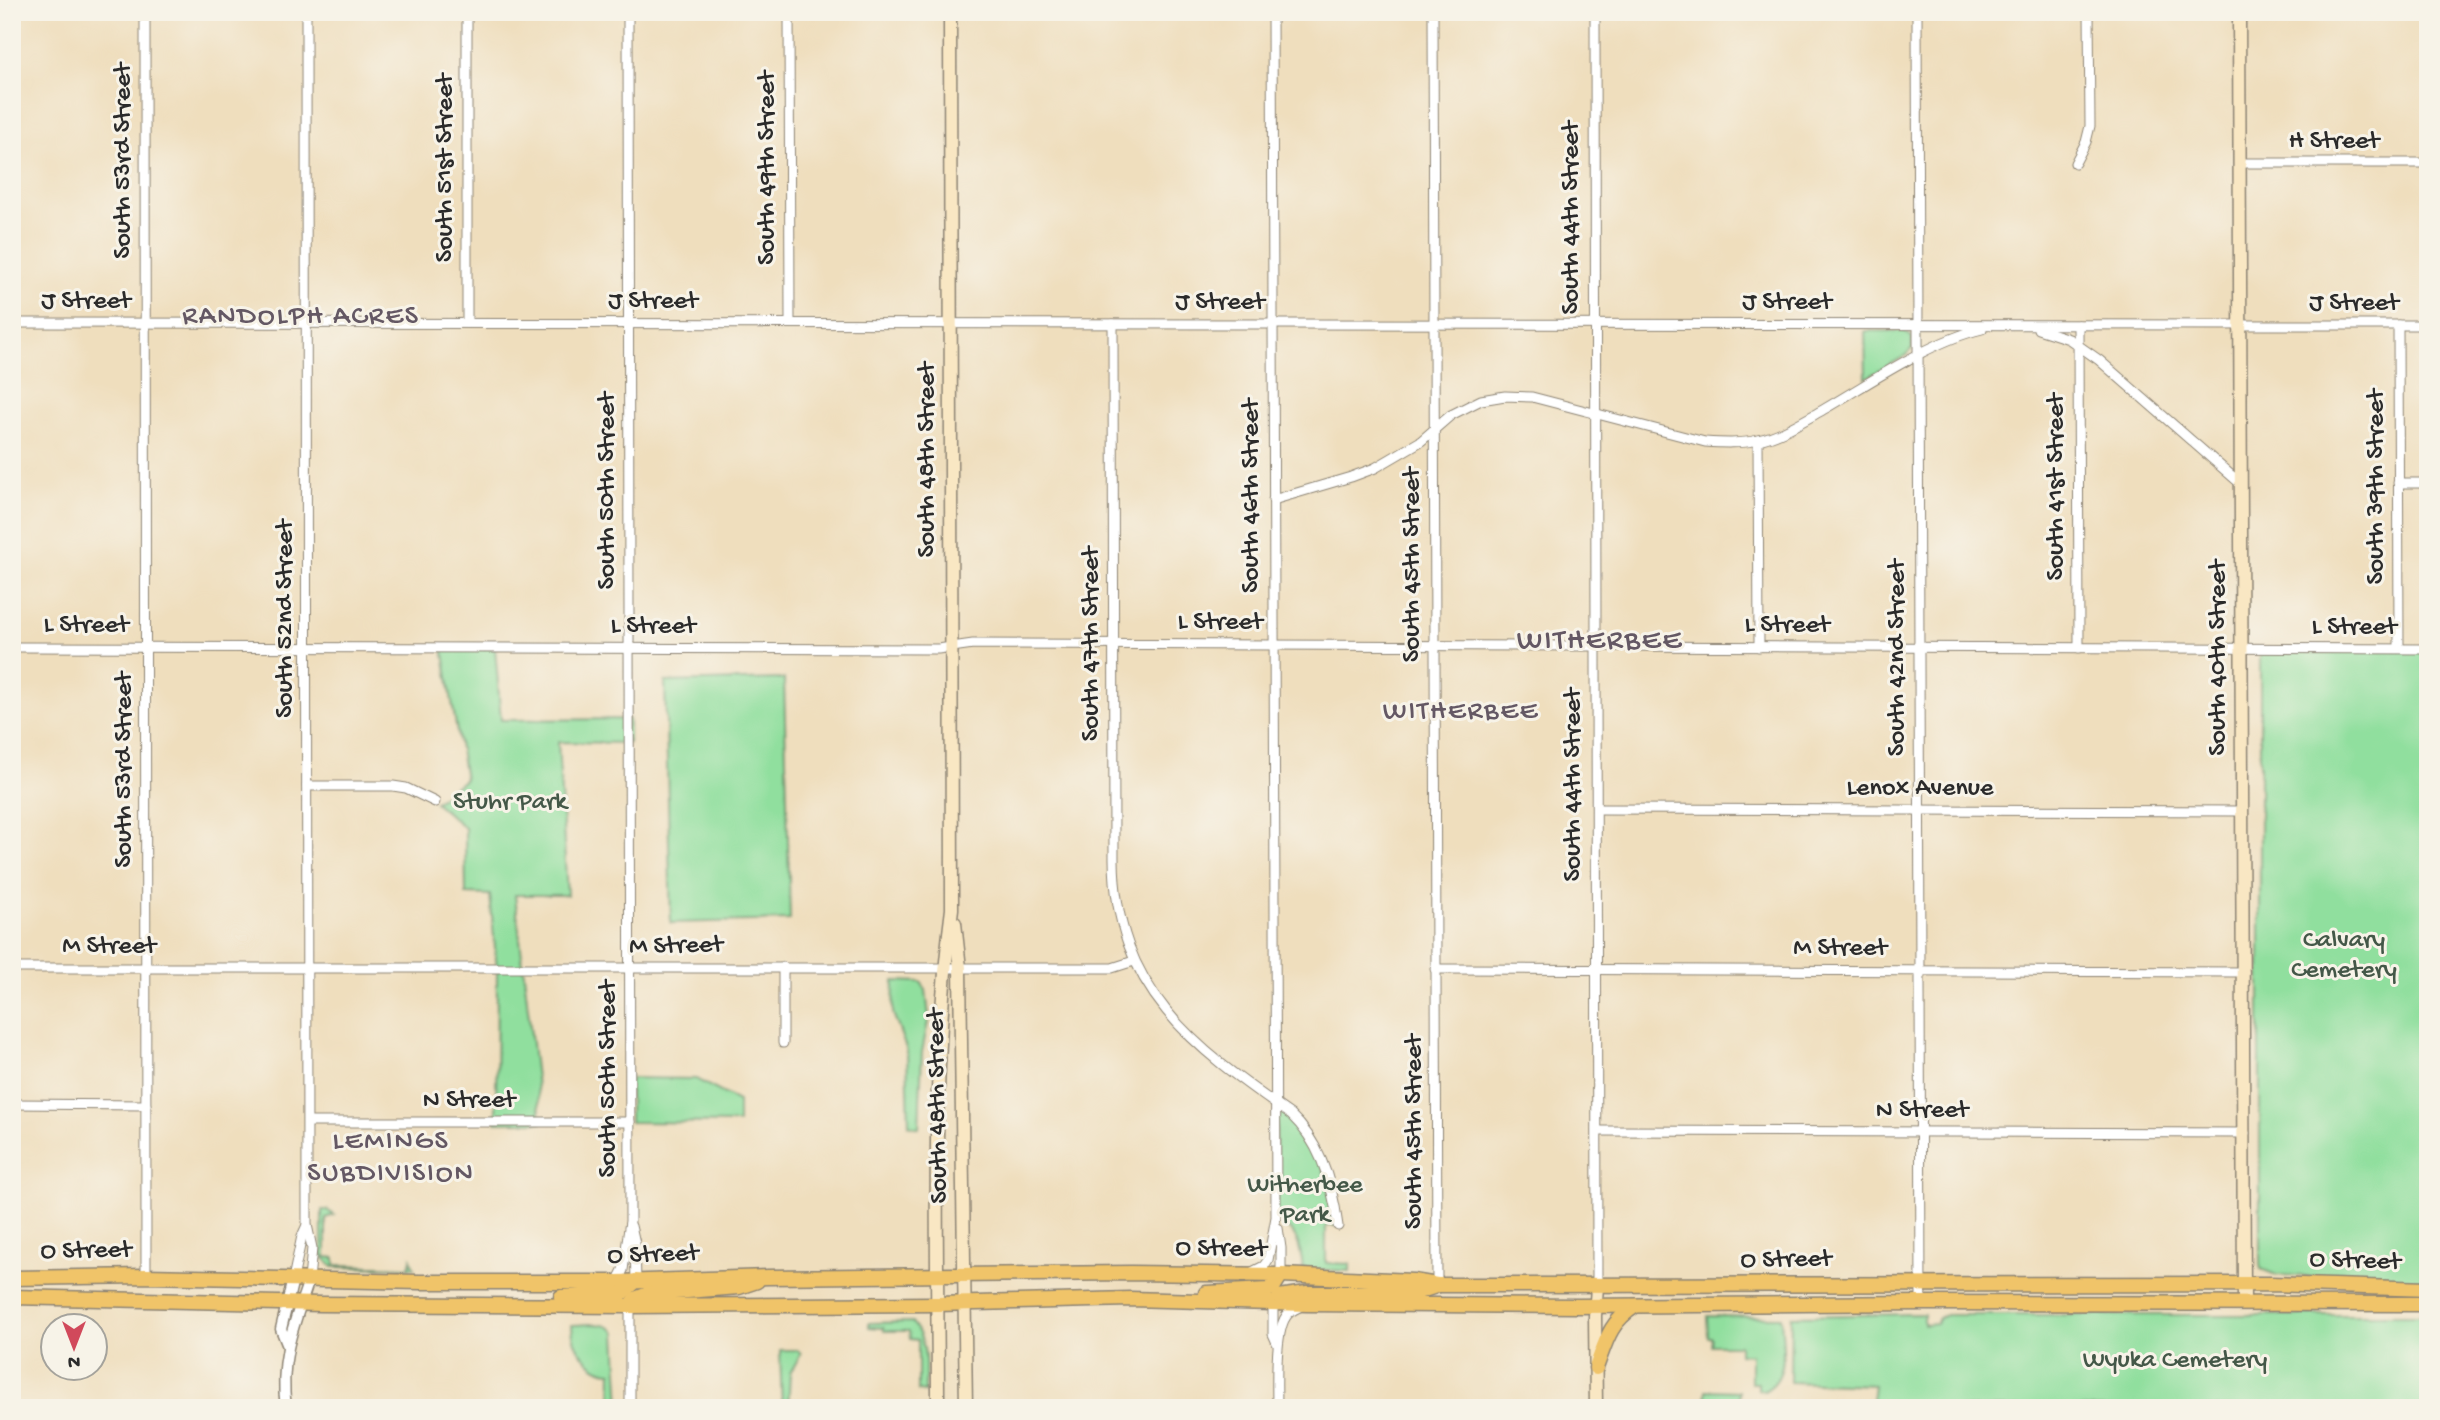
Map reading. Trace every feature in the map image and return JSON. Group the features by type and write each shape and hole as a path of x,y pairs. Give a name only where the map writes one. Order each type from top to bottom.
{"main road":[{"name":"South 48th Street","path":"939,1408 940,1062 945,967 952,909 950,12"},
{"name":"South 40th Street","path":"2239,12 2244,1304"},
{"name":"South 48th Street","path":"952,909 960,968 966,1408"},
{"name":"O Street","path":"12,1278 146,1276 617,1282 938,1274 1144,1273 1281,1275 1413,1281 1437,1285 1765,1287 2244,1284 2428,1289"},
{"path":"1173,1300 1216,1292 1268,1290 1281,1275"},
{"path":"630,1306 635,1299 648,1294 739,1287 768,1277"},
{"path":"499,1306 539,1298 613,1295 626,1291 636,1281"},
{"path":"1273,1302 1280,1297 1296,1293 1414,1293 1437,1285"},
{"name":"South 44th Street","path":"1596,1408 1598,1286"},
{"name":"O Street","path":"12,1297 499,1306 1173,1300 1596,1306 1921,1303 2428,1304"},
{"path":"1596,1368 1613,1325 1636,1305"}],"street":[{"name":"South 53rd Street","path":"145,12 146,1276"},
{"name":"South 52nd Street","path":"306,12 307,1225 312,1248 309,1280"},
{"name":"South 51st Street","path":"467,12 467,323"},
{"name":"South 50th Street","path":"617,1282 623,1270 630,1221 628,12"},
{"name":"South 49th Street","path":"789,12 790,323"},
{"name":"South 46th Street","path":"1272,12 1276,1217 1281,1248 1281,1275"},
{"name":"South 45th Street","path":"1433,12 1437,1285"},
{"name":"South 44th Street","path":"1595,12 1598,1286"},
{"name":"South 42nd Street","path":"1917,12 1921,1303"},
{"path":"2075,163 2086,142 2090,126 2089,12"},
{"name":"H Street","path":"2240,163 2428,163"},
{"name":"J Street","path":"12,323 2428,325"},
{"name":"South 47th Street","path":"1113,324 1114,878 1120,920 1134,961"},
{"path":"1273,500 1375,468 1421,441 1451,415 1481,400 1505,396 1532,397 1704,442 1737,443 1758,440 1792,427 1961,334 1999,325 2042,330 2078,345 2099,360 2241,484"},
{"name":"South 41st Street","path":"2078,325 2079,648"},
{"name":"South 39th Street","path":"2398,325 2399,648"},
{"path":"1758,440 1759,647"},
{"path":"2399,483 2428,483"},
{"name":"L Street","path":"12,647 629,648 1113,644 2428,649"},
{"path":"307,786 393,786 406,788 435,802"},
{"name":"Lenox Avenue","path":"1597,809 2243,811"},
{"path":"1134,961 1161,1006 1185,1032 1296,1120 1321,1160 1332,1189 1338,1226"},
{"name":"M Street","path":"12,968 1112,968 1134,961"},
{"path":"783,967 783,1043"},
{"name":"M Street","path":"1435,969 2244,972"},
{"path":"12,1104 146,1105"},
{"name":"N Street","path":"308,1122 630,1122"},
{"name":"N Street","path":"1599,1131 2245,1133"},
{"name":"South 46th Street","path":"1244,1275 1256,1271 1268,1260 1276,1217"},
{"name":"South 50th Street","path":"630,1221 635,1243 636,1281"},
{"name":"South 52nd Street","path":"293,1279 307,1225"},
{"path":"293,1279 294,1303"},
{"path":"286,1408 284,1381 287,1343 281,1329 309,1280"},
{"path":"1273,1302 1273,1335 1277,1343"},
{"path":"1277,1408 1277,1343 1285,1318 1307,1304"},
{"path":"630,1306 630,1408"}],"green space":[{"path":"1865,331 1904,331 1912,337 1912,348 1907,355 1866,378"},
{"name":"Stuhr Park","path":"443,648 495,648 501,720 629,719 629,743 558,742 567,895 515,895 541,1122 496,1122 497,969 490,895 466,894 465,828 435,802 465,779"},
{"name":"Calvary Cemetery","path":"2260,649 2428,649 2428,1281 2276,1275 2261,1269"},
{"path":"784,679 790,920 671,923 665,682"},
{"path":"894,981 921,982 926,990 929,1017 922,1052 919,1128 909,1125 907,1051 893,1013"},
{"path":"630,1078 696,1079 738,1101 738,1123 630,1122"},
{"name":"Witherbee Park","path":"1276,1105 1291,1115 1321,1160 1338,1226 1326,1226 1326,1263 1350,1264 1350,1271 1303,1269 1296,1239 1289,1228 1276,1217"},
{"path":"322,1210 334,1215 326,1218 326,1257 335,1258 335,1265 409,1267 411,1259 414,1268 333,1267 322,1256"},
{"name":"Wyuka Cemetery","path":"1924,1314 1924,1325 1936,1324 1939,1318 1946,1315 2428,1315 2428,1408 1871,1408 1874,1385 1790,1382 1791,1316"},
{"path":"1707,1316 1781,1317 1782,1369 1773,1385 1764,1391 1758,1389 1758,1383 1751,1383 1751,1355 1739,1354 1739,1345 1711,1345"},
{"path":"912,1322 924,1347 925,1392 918,1391 918,1340 910,1339 909,1331 884,1331 884,1328 869,1327 869,1323"},
{"path":"572,1325 602,1325 616,1333 620,1408 611,1408 612,1372 597,1368 584,1357 575,1342"},
{"path":"780,1350 797,1350 801,1354 790,1373 788,1408 782,1408"},
{"path":"1706,1390 1739,1391 1739,1408 1705,1408"}],"district":[{"name":"RANDOLPH ACRES","path":"301,317"},
{"name":"WITHERBEE","path":"1600,642"},
{"name":"WITHERBEE","path":"1461,712"},
{"name":"LEMINGS SUBDIVISION","path":"391,1158"}]}
